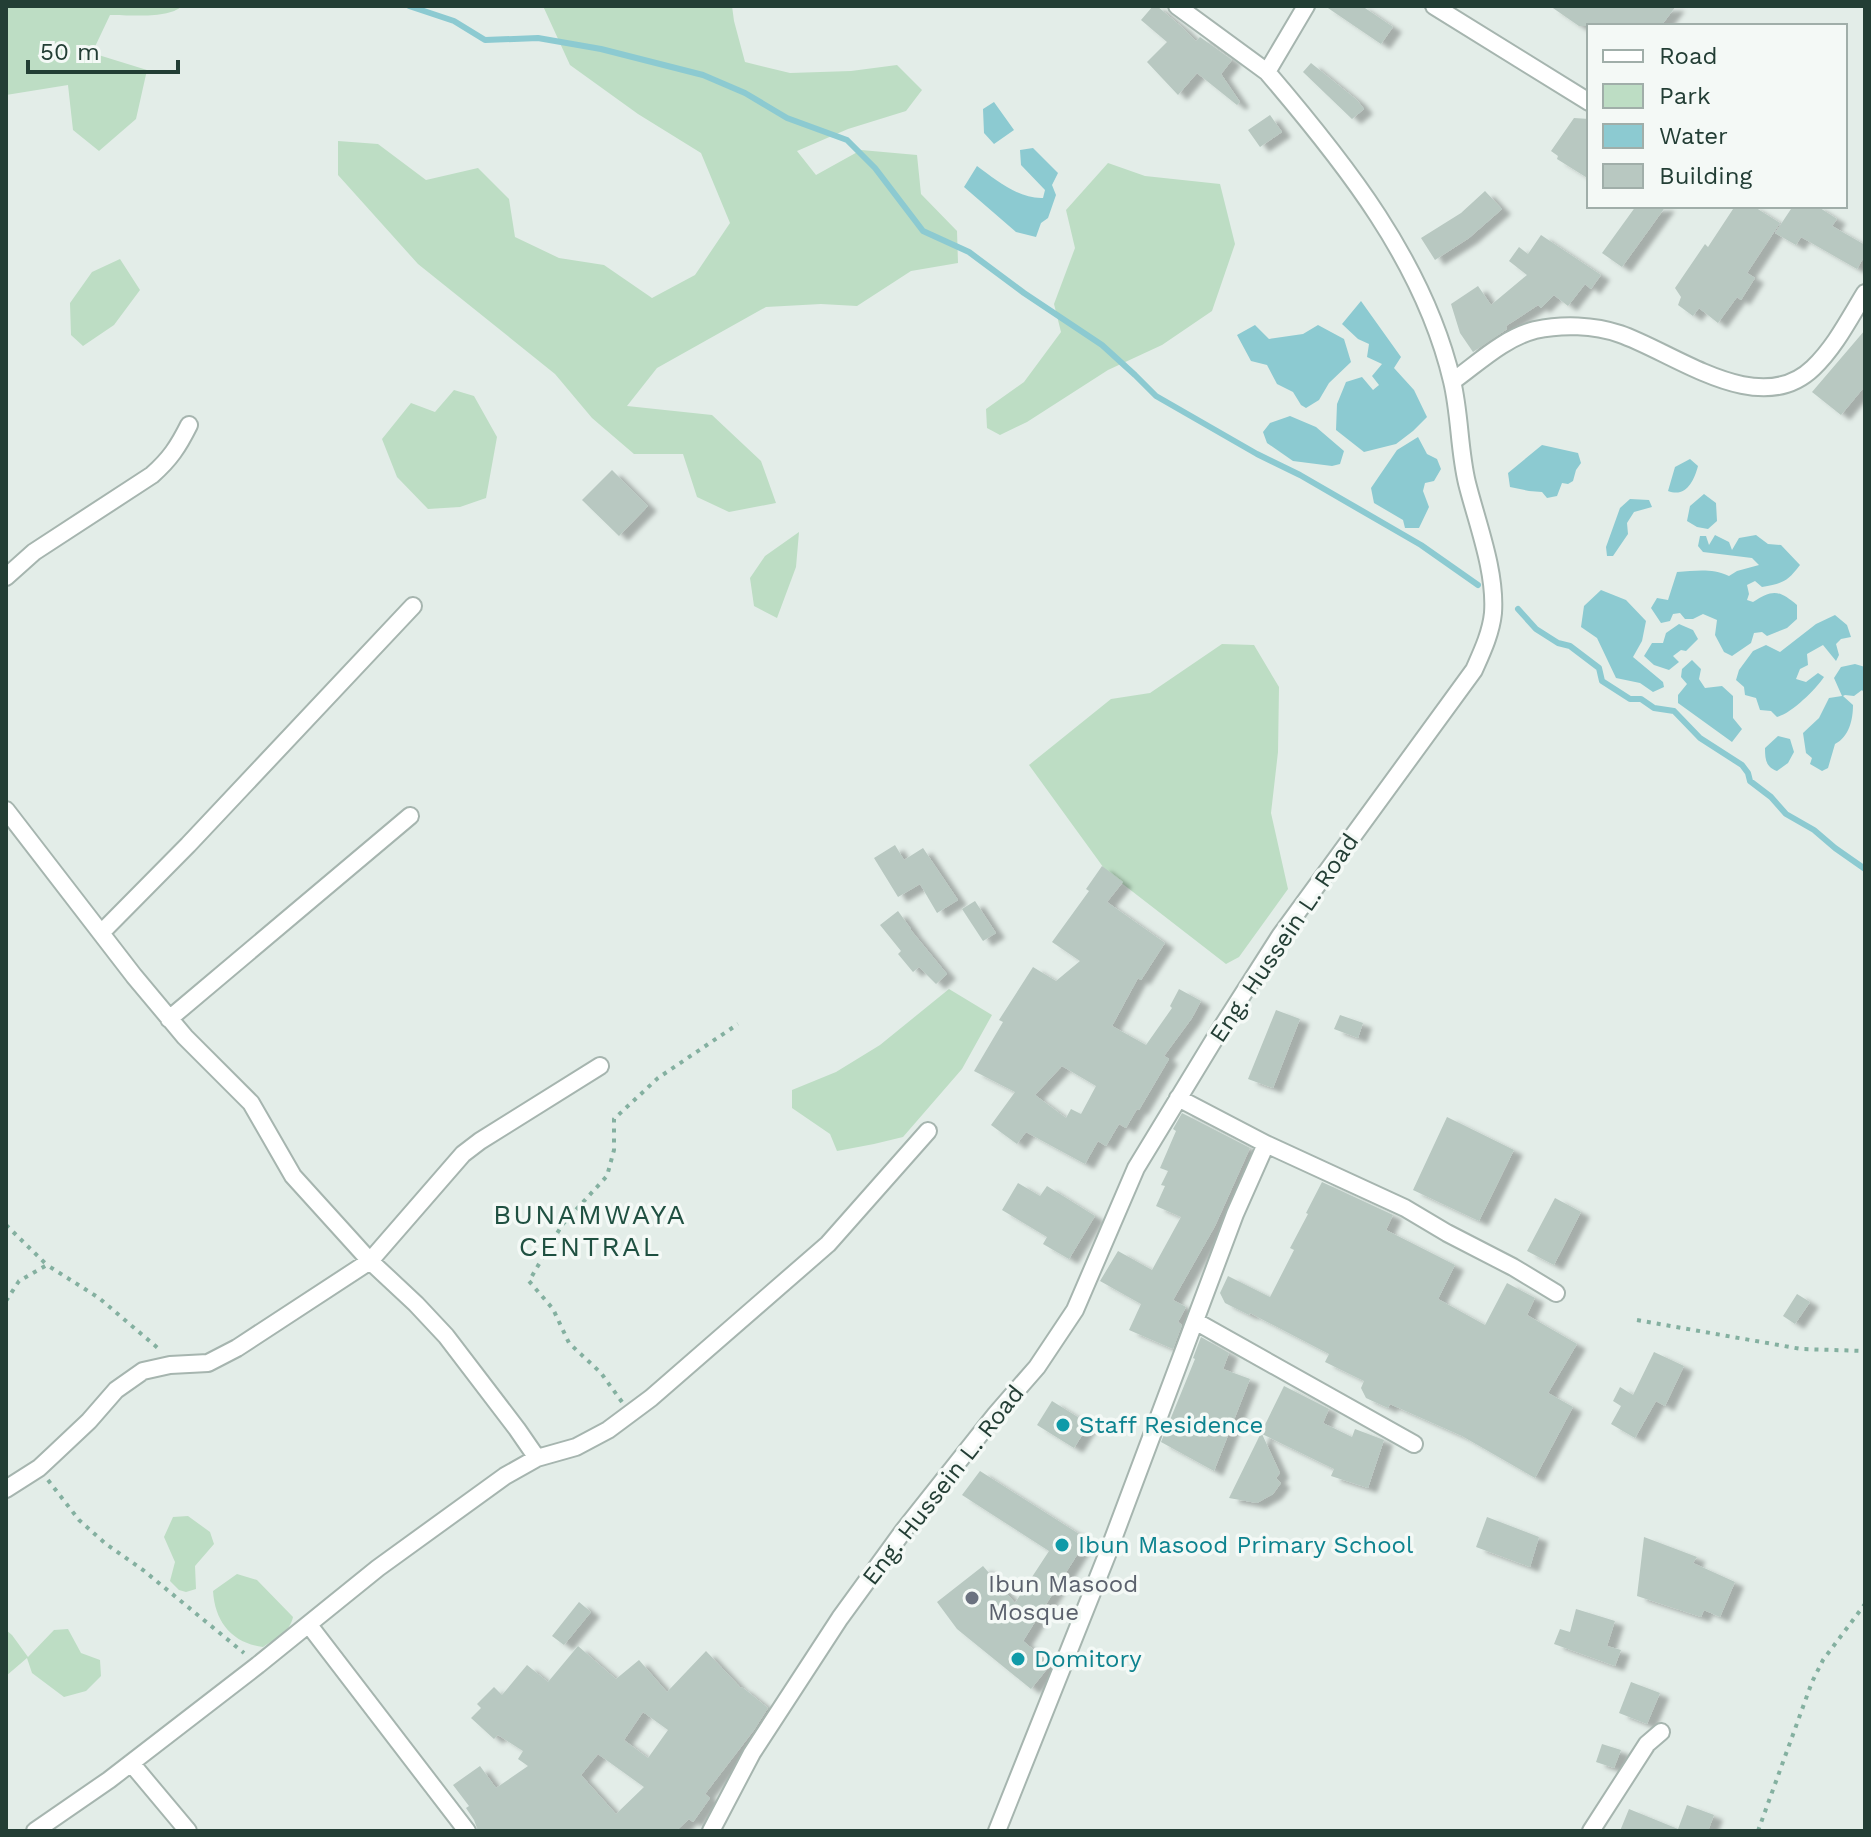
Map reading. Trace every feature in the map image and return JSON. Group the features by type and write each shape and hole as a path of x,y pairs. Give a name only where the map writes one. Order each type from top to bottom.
{"street":[{"name":"Eng. Hussein L. Road","path":"711,1831 752,1753 840,1618 904,1530 1037,1367 1075,1310 1136,1168 1178,1098 1280,936 1474,670 1486,643 1493,614 1493,584 1466,479 1453,381 1434,323 1416,284 1386,228 1348,171 1267,72 1177,6"},
{"path":"1267,72 1306,6"},
{"path":"1434,6 1587,101"},
{"path":"1453,381 1502,345 1533,331 1564,326 1595,328 1619,334 1695,369 1737,384 1778,387 1796,381 1811,370 1831,348 1865,293"},
{"path":"6,577 34,552 152,475 178,448 189,425"},
{"path":"101,933 413,606"},
{"path":"6,810 169,1019 251,1103 293,1176 325,1214 446,1336 537,1458"},
{"path":"169,1019 410,816"},
{"path":"6,1489 39,1468 89,1421 116,1390 143,1371 208,1363 237,1348 370,1261 463,1154 600,1066"},
{"path":"1178,1098 1266,1144 1405,1208 1556,1293"},
{"path":"35,1831 131,1763 378,1568 505,1476 537,1458 576,1447 631,1413 828,1244 928,1131"},
{"path":"997,1831 1071,1648 1235,1214 1266,1144"},
{"path":"1195,1321 1414,1444"},
{"path":"309,1625 467,1831"},
{"path":"1591,1831 1647,1744 1661,1732"},
{"path":"131,1763 188,1831"}],"path":[{"path":"631,1413 601,1373 569,1343 553,1309 529,1281 562,1225 607,1176 614,1150 614,1119 658,1078 738,1024"},
{"path":"6,1225 47,1265 99,1298 175,1365"},
{"path":"6,1301 19,1281 47,1265"},
{"path":"1637,1320 1801,1349 1865,1351"},
{"path":"39,1468 79,1520 258,1665"},
{"path":"1758,1831 1812,1682 1823,1660 1865,1604"}],"green space":[{"path":"6,6 182,6 159,15 110,15 92,53 147,70 136,119 99,151 73,130 68,85 6,95"},
{"path":"543,6 732,6 745,62 790,73 851,71 897,65 922,90 906,111 848,129 797,151 816,175 861,150 917,155 921,194 957,231 958,263 911,271 857,306 766,307 657,368 627,406 712,415 761,461 776,503 729,512 697,497 683,454 634,454 592,418 555,374 418,264 338,175 338,141 378,144 426,180 478,168 509,199 515,237 559,258 604,265 652,298 695,275 730,223 701,153 638,114 570,65"},
{"path":"1108,163 1145,176 1220,184 1235,244 1212,311 1162,345 1108,370 1027,422 1000,435 987,428 986,409 1024,382 1061,332 1054,304 1075,248 1066,210"},
{"path":"120,259 140,290 114,325 83,346 71,335 70,303 92,272"},
{"path":"454,390 474,396 497,437 486,498 460,507 428,509 397,477 382,439 411,403 435,412"},
{"path":"799,532 796,567 777,618 754,606 750,578 765,556"},
{"path":"1222,644 1254,645 1279,687 1278,752 1271,813 1288,889 1239,957 1226,964 1106,871 1029,765 1111,699 1150,693"},
{"path":"949,989 992,1015 962,1069 903,1137 837,1151 830,1134 792,1108 792,1090 836,1072 880,1045"},
{"path":"188,1516 210,1532 214,1544 195,1566 196,1589 186,1592 170,1581 175,1562 164,1537 173,1517"},
{"path":"237,1574 257,1580 293,1617 285,1631 263,1647 234,1636 217,1612 213,1591"},
{"path":"68,1629 81,1653 100,1660 101,1676 86,1691 64,1697 32,1673 27,1658 6,1676 6,1630 28,1657 54,1630"}],"water":[{"path":"994,102 1014,130 994,144 984,133 983,109"},
{"path":"1033,148 1058,173 1052,185 1056,195 1048,218 1041,223 1036,237 1016,232 964,187 977,166 1017,192 1043,198 1045,190 1021,165 1020,150"},
{"path":"1361,301 1401,357 1394,368 1414,390 1427,417 1396,444 1364,452 1336,430 1337,404 1346,382 1362,377 1373,390 1379,385 1372,376 1382,364 1367,357 1369,344 1358,339 1342,324"},
{"path":"1255,325 1269,339 1303,334 1318,325 1344,339 1351,362 1329,383 1319,400 1306,408 1293,392 1277,384 1267,365 1251,361 1237,335"},
{"path":"1290,416 1316,427 1344,451 1340,464 1332,466 1293,461 1267,443 1263,432 1270,423"},
{"path":"1418,437 1427,454 1437,459 1441,469 1434,481 1425,483 1423,491 1429,507 1419,528 1405,528 1403,520 1374,503 1371,488 1397,450"},
{"path":"1542,445 1578,453 1581,463 1573,481 1562,483 1557,496 1547,498 1542,492 1510,487 1508,473"},
{"path":"1690,459 1698,466 1691,482 1680,492 1668,491 1675,467"},
{"path":"1704,494 1716,503 1717,521 1708,529 1687,521 1690,506"},
{"path":"1630,499 1649,500 1652,507 1634,512 1627,523 1628,534 1613,556 1607,556 1606,547 1620,508"},
{"path":"1715,535 1729,542 1732,550 1739,538 1756,535 1768,544 1781,545 1800,565 1780,583 1762,587 1755,581 1747,585 1747,600 1753,602 1771,593 1780,594 1797,605 1797,619 1787,628 1767,636 1762,632 1754,633 1751,643 1732,656 1724,652 1715,635 1717,620 1703,614 1685,619 1680,613 1673,614 1670,621 1661,623 1651,608 1657,598 1668,600 1677,572 1710,571 1729,576 1759,565 1752,558 1703,552 1698,546 1700,536 1706,536 1709,545"},
{"path":"1601,590 1626,600 1646,621 1642,641 1633,657 1663,682 1664,687 1653,692 1640,683 1616,678 1597,638 1581,627 1584,606"},
{"path":"1835,615 1847,625 1851,637 1841,639 1836,644 1839,655 1836,661 1823,645 1807,654 1808,665 1800,669 1796,679 1806,682 1818,673 1824,677 1803,700 1783,715 1777,717 1771,711 1760,710 1756,698 1745,695 1744,687 1736,680 1739,670 1753,651 1766,645 1780,652 1816,624"},
{"path":"1679,624 1693,630 1698,639 1686,651 1681,650 1673,656 1679,662 1669,670 1654,665 1644,656 1652,643 1663,643 1666,633"},
{"path":"1692,660 1701,669 1699,679 1705,688 1722,686 1733,696 1733,718 1742,729 1732,742 1678,703 1678,695 1687,684 1681,677 1682,669"},
{"path":"1855,664 1865,667 1865,694 1862,690 1854,696 1843,696 1853,705 1851,722 1847,733 1835,744 1828,768 1822,771 1810,764 1812,758 1806,753 1803,733 1819,718 1829,698 1842,696 1834,678 1841,667"},
{"path":"1778,736 1790,739 1794,752 1788,763 1777,771 1767,762 1765,748"}],"building":[{"path":"1153,6 1157,6 1196,41 1200,37 1232,60 1221,74 1240,102 1237,105 1197,73 1178,95 1147,62 1167,42 1141,20"},
{"path":"1325,6 1362,6 1393,27 1381,44"},
{"path":"1550,6 1676,6 1662,24 1579,26"},
{"path":"1311,63 1364,109 1352,119 1303,72"},
{"path":"1270,115 1282,132 1260,147 1248,130"},
{"path":"1574,118 1587,119 1587,178 1557,159 1558,156 1551,151"},
{"path":"1485,191 1502,209 1469,238 1435,260 1421,238 1461,213"},
{"path":"1635,208 1665,208 1622,267 1602,253"},
{"path":"1734,208 1756,208 1780,223 1747,273 1755,278 1741,300 1737,297 1718,323 1699,308 1693,316 1678,305 1681,297 1675,288 1705,244 1708,247"},
{"path":"1792,208 1820,208 1837,219 1832,226 1865,245 1865,255 1857,269 1801,237 1796,245 1775,233"},
{"path":"1541,235 1601,275 1591,289 1585,284 1568,306 1554,295 1541,308 1538,305 1473,352 1460,333 1451,304 1478,286 1491,305 1527,275 1509,261 1519,247 1528,254"},
{"path":"1865,330 1865,386 1841,415 1812,392"},
{"path":"612,470 648,506 619,536 582,500"},
{"path":"895,845 904,860 923,848 958,900 937,913 920,884 898,897 874,858"},
{"path":"1102,866 1123,882 1107,902 1165,943 1141,980 1138,978 1112,1026 1146,1045 1172,1008 1170,1006 1179,989 1201,1001 1164,1056 1169,1059 1139,1110 1126,1128 1119,1124 1106,1146 1098,1141 1085,1164 1026,1132 1017,1144 991,1125 1015,1092 974,1071 1003,1022 999,1020 1033,967 1056,981 1080,961 1052,942 1089,891 1086,889","holes":["1062,1066 1096,1086 1081,1114 1071,1109 1066,1118 1035,1095"]},
{"path":"975,901 996,933 983,941 962,909"},
{"path":"898,911 947,974 936,984 919,967 913,972 880,925"},
{"path":"1276,1010 1300,1019 1273,1088 1248,1079"},
{"path":"1340,1015 1363,1023 1358,1038 1334,1029"},
{"path":"1182,1113 1250,1148 1215,1226 1173,1300 1186,1307 1178,1322 1182,1325 1173,1349 1129,1330 1141,1304 1100,1281 1118,1251 1152,1270 1181,1217 1156,1206 1168,1171 1160,1168 1176,1131 1173,1129"},
{"path":"1447,1117 1514,1150 1479,1221 1413,1190"},
{"path":"1322,1182 1393,1215 1386,1230 1455,1265 1438,1299 1485,1325 1507,1283 1535,1298 1527,1315 1577,1344 1548,1393 1573,1407 1535,1478 1462,1436 1390,1404 1388,1408 1366,1398 1361,1388 1364,1381 1325,1362 1329,1354 1225,1303 1220,1293 1228,1276 1270,1297 1294,1250 1290,1248"},
{"path":"1018,1183 1040,1196 1047,1186 1095,1216 1069,1259 1043,1244 1047,1237 1002,1210"},
{"path":"1555,1198 1581,1212 1554,1265 1527,1251"},
{"path":"1797,1294 1810,1302 1795,1324 1783,1316"},
{"path":"1201,1337 1229,1353 1223,1369 1250,1379 1214,1471 1161,1442"},
{"path":"1654,1352 1684,1366 1665,1406 1656,1401 1635,1438 1611,1424 1621,1406 1613,1401 1620,1387 1633,1395"},
{"path":"1284,1386 1329,1409 1323,1423 1352,1437 1355,1429 1384,1440 1368,1488 1331,1476 1334,1469 1262,1434 1280,1473 1276,1478 1281,1483 1273,1494 1257,1503 1229,1498"},
{"name":"Staff Residence","path":"1052,1401 1089,1424 1074,1448 1037,1425"},
{"path":"980,1471 1087,1539 1023,1641 1051,1664 1031,1689 957,1629 937,1602 983,1566 1015,1603 1049,1551 962,1495"},
{"path":"1487,1517 1539,1537 1530,1567 1476,1547"},
{"path":"1644,1537 1697,1557 1693,1563 1735,1582 1720,1617 1704,1610 1701,1617 1637,1596"},
{"path":"579,1602 591,1612 564,1645 552,1636"},
{"path":"1576,1609 1615,1621 1607,1646 1621,1650 1615,1666 1554,1644 1560,1629 1570,1632"},
{"path":"578,1646 616,1679 639,1660 667,1692 706,1651 741,1688 768,1708 705,1794 710,1798 693,1822 689,1819 676,1831 478,1831 466,1808 469,1806 453,1785 480,1766 496,1788 528,1766 518,1759 523,1751 498,1735 494,1739 471,1718 481,1708 477,1704 494,1687 502,1695 527,1665 548,1682","holes":["643,1712 668,1730 648,1758 624,1740","598,1754 644,1787 616,1814 581,1775"]},
{"path":"1631,1682 1660,1693 1647,1724 1619,1713"},
{"path":"1602,1744 1621,1750 1614,1768 1596,1762"},
{"path":"1687,1805 1714,1815 1708,1831 1620,1831 1629,1809 1678,1829"}],"waterway":[{"path":"409,6 454,21 485,40 538,38 601,49 703,75 745,93 787,118 847,140 875,168 923,231 969,252 1102,345 1156,396 1421,545 1478,585"},
{"path":"1518,609 1536,629 1558,643 1570,646 1599,668 1602,681 1630,699 1641,699 1654,708 1674,711 1700,738 1742,765 1750,781 1786,814 1814,830 1865,869"}],"place":[{"name":"Staff Residence","path":"1063,1425"},
{"name":"Ibun Masood Primary School","path":"1062,1545"},
{"name":"Ibun Masood Mosque","path":"972,1598"},
{"name":"Domitory","path":"1018,1659"}],"district":[{"name":"BUNAMWAYA CENTRAL","path":"590,1230"}]}
